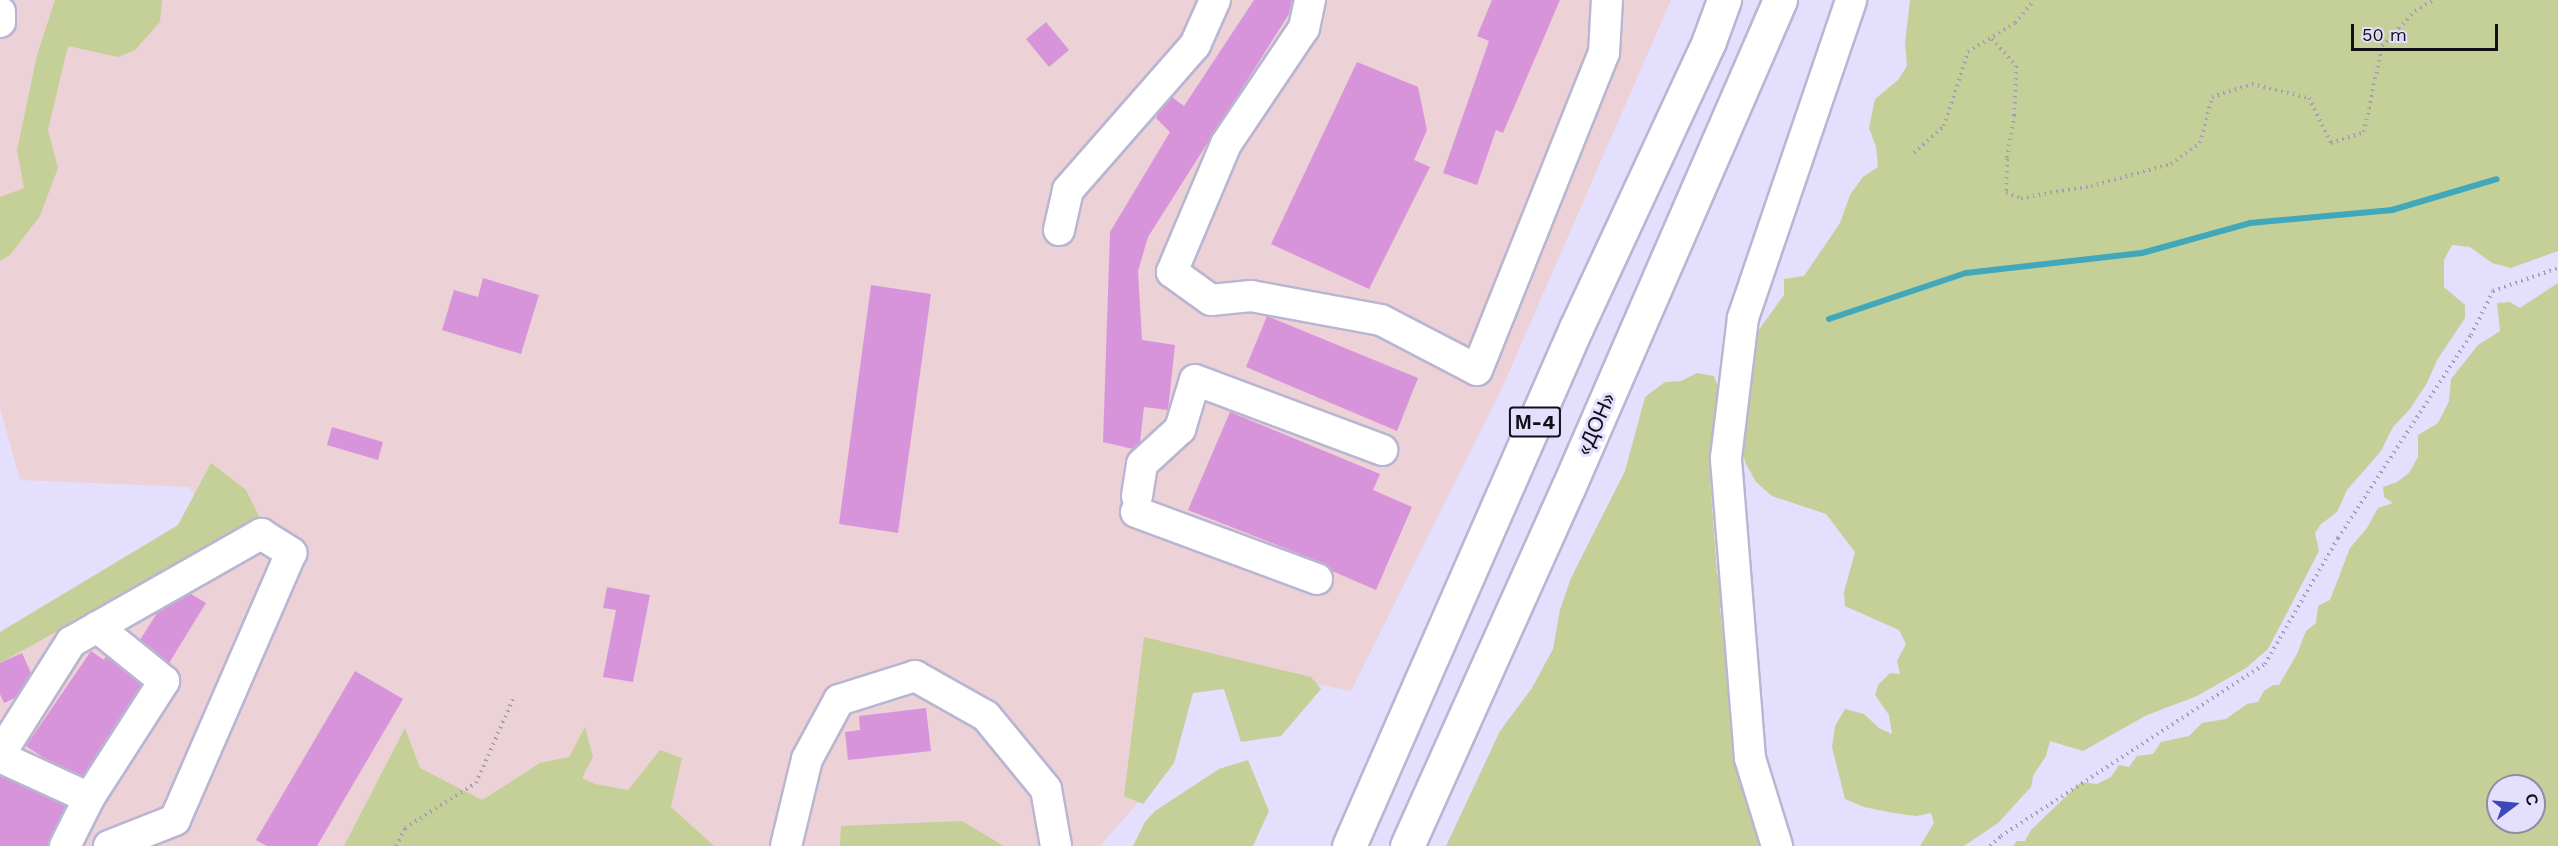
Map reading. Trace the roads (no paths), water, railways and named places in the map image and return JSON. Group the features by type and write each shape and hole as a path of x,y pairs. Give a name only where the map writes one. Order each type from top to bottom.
{"highway":[{"name":"М-4","path":"1349,846 1567,350 1709,41 1724,0"},
{"name":"«ДОН»","path":"1407,846 1568,488 1780,0"}],"street":[{"path":"1059,230 1068,190 1195,45 1215,0"},
{"path":"1310,0 1304,28 1226,144 1172,272 1211,300 1251,296 1381,320 1477,370 1604,53 1607,0"},
{"path":"1777,846 1750,758 1726,458 1743,318 1851,0"},
{"path":"0,12 0,22"},
{"path":"1317,579 1136,504 1142,464 1180,429 1195,380 1382,450"},
{"path":"89,798 0,756 71,642 261,534 291,553 175,820 109,846"},
{"path":"65,846 89,798 164,681 97,627"},
{"path":"786,846 807,759 838,700 915,676 986,716 1046,789 1056,846"}],"waterway":[{"path":"1829,319 1966,273 2142,253 2250,223 2392,210 2497,179"}]}
